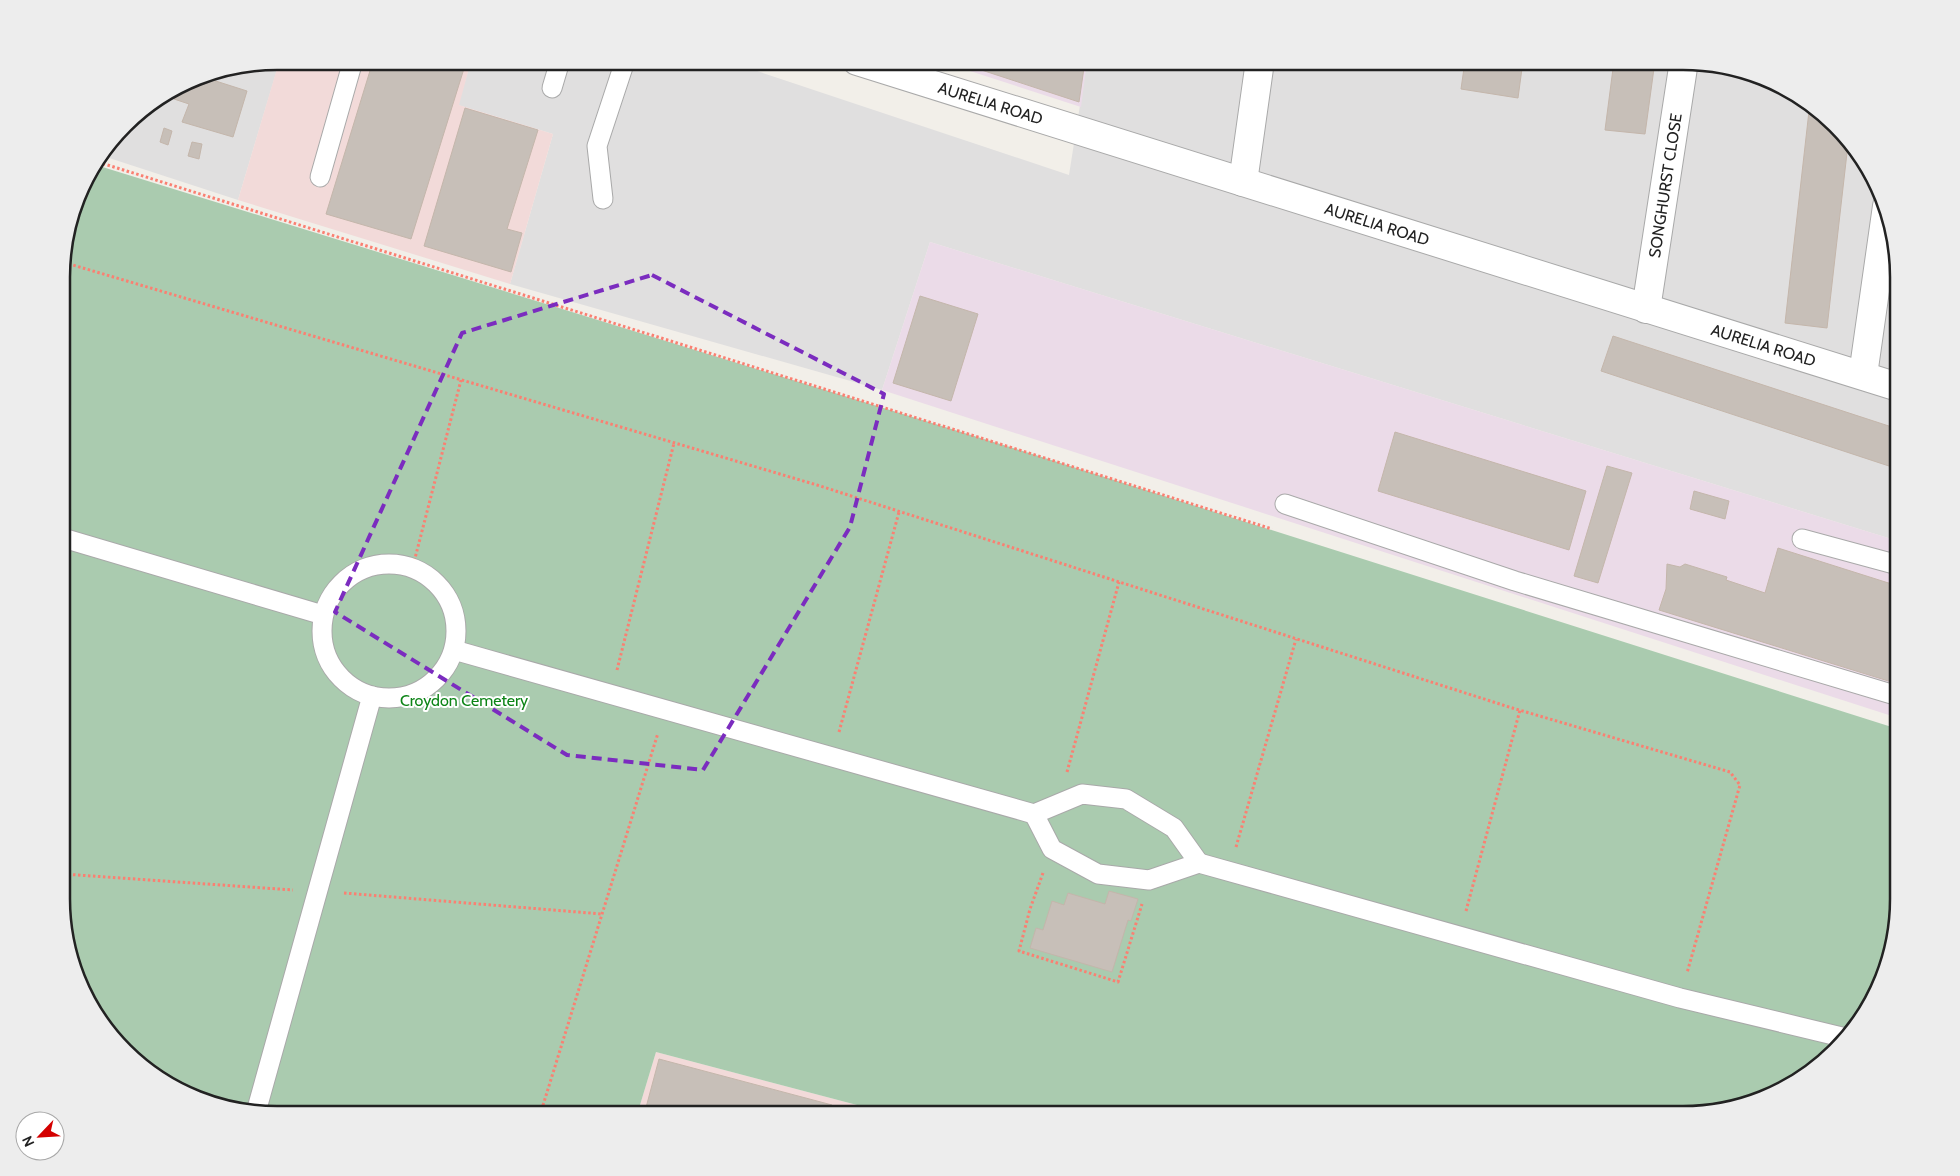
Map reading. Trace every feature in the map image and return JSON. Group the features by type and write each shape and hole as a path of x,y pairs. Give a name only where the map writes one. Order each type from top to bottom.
{"street":[{"name":"AURELIA ROAD","path":"886,70 1890,384"},
{"path":"1243,182 1259,70"},
{"name":"SONGHURST CLOSE","path":"1646,309 1683,70"},
{"path":"1863,375 1883,226"}],"lane":[{"path":"320,177 350,70"},
{"path":"552,88 557,70"},
{"path":"603,199 597,146 622,70"},
{"path":"1285,504 1515,580 1890,694"},
{"path":"1802,539 1890,563"},
{"path":"70,540 323,616"},
{"path":"385,563 413,566 442,588 453,608 457,629 454,650 445,669 431,684 413,694 393,699 372,696 353,688 338,674 326,657 322,636 323,616 331,595 340,584 364,568 385,563"},
{"path":"454,650 1034,814 1082,794 1126,799 1174,828 1200,863"},
{"path":"258,1105 372,696"},
{"path":"1034,814 1052,849 1098,874 1149,880 1200,863 1680,998 1838,1036"}],"path":[{"path":"104,164 1279,531"},
{"path":"70,264 900,512 1520,710 1730,772 1740,785 1680,998"},
{"path":"413,566 461,380"},
{"path":"610,694 674,443"},
{"path":"832,757 900,512"},
{"path":"1058,804 1119,582"},
{"path":"1229,871 1296,639"},
{"path":"543,1106 665,710"},
{"path":"1459,936 1520,710"},
{"path":"1052,849 1030,909 1019,951 1028,954 1118,982 1149,880"}],"highlighted area":[{"path":"652,275 884,394 850,527 703,770 567,755 335,612 462,333"}],"shaded area":[{"path":"264,70 277,70 238,200 108,158 121,141 141,121 162,105 186,91 224,77"},
{"path":"277,70 469,70 459,105 553,134 510,284 238,200"},
{"path":"468,70 754,70 1069,175 1086,70 1696,70 1736,77 1774,91 1798,105 1819,121 1839,141 1855,162 1869,186 1879,211 1886,237 1890,264 1890,539 930,242 882,390 510,284 553,134 458,105"},
{"path":"967,70 1086,70 1081,107"},
{"path":"930,242 1890,539 1890,715 882,390"},
{"path":"656,1052 861,1106 640,1106"}],"green space":[{"name":"Croydon Cemetery","path":"102,167 1026,452 1890,726 1890,912 1883,952 1874,978 1855,1014 1839,1035 1819,1055 1798,1071 1774,1085 1736,1099 1696,1106 861,1106 656,1052 640,1106 264,1106 224,1099 186,1085 162,1071 141,1055 121,1035 105,1014 91,990 81,965 74,939 70,912 70,264 74,237 81,211 91,186"}],"building":[{"path":"370,70 464,70 411,239 326,214"},
{"path":"981,70 1084,70 1079,102"},
{"path":"1464,70 1522,70 1518,98 1461,89"},
{"path":"1613,70 1654,70 1645,134 1605,130"},
{"path":"213,80 247,91 233,137 182,122 189,104 174,99 186,91"},
{"path":"465,108 538,130 507,229 522,233 511,272 424,246"},
{"path":"1809,113 1847,151 1827,328 1785,323"},
{"path":"164,128 172,131 168,145 160,142"},
{"path":"192,142 202,144 199,159 188,156"},
{"path":"920,296 978,314 951,401 893,383"},
{"path":"1613,336 1890,426 1890,466 1601,371"},
{"path":"1395,432 1586,491 1569,550 1378,491"},
{"path":"1607,466 1632,473 1598,583 1574,576"},
{"path":"1694,491 1729,501 1725,519 1690,509"},
{"path":"1778,548 1890,583 1890,682 1659,610 1666,589 1667,564 1680,567 1685,564 1727,577 1726,580 1765,593"},
{"path":"1109,891 1138,899 1131,921 1128,920 1112,972 1030,948 1036,928 1043,930 1052,901 1064,905 1068,893 1105,904"},
{"path":"659,1059 832,1105 832,1106 646,1106"}]}
